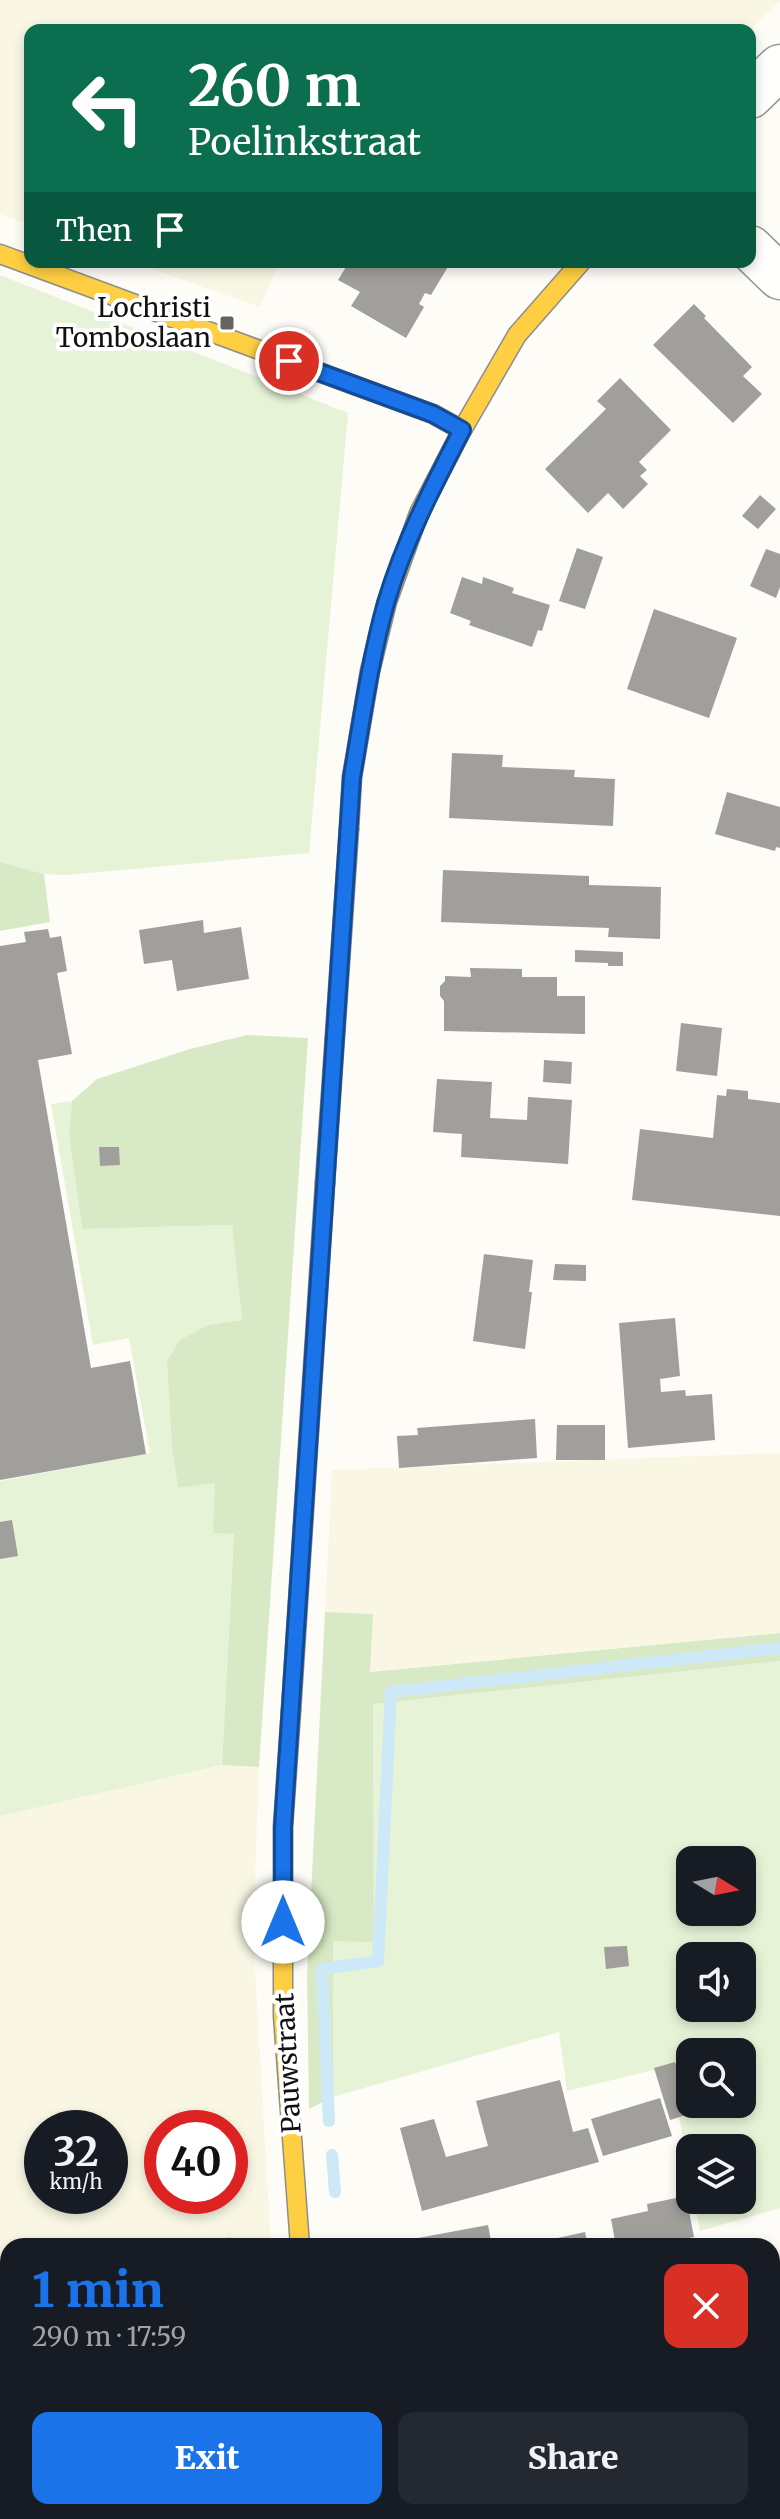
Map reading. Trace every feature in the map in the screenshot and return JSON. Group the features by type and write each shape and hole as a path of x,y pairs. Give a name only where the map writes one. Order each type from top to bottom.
{"street":[{"path":"756,90 780,67"},
{"path":"0,254 24,263"},
{"path":"756,254 780,277"},
{"path":"38,268 433,414 462,430"},
{"name":"Pauwstraat","path":"299,2238 283,2016 283,1827 352,777 370,671 387,602 419,513 517,335 576,268"}],"shaded area":[{"path":"0,0 780,0 756,24 24,24 24,223 0,214"},
{"path":"150,268 277,268 260,307"},
{"path":"780,1453 780,1633 369,1672 325,1612 332,1470"},
{"path":"222,1765 259,1767 253,1934 271,2238 0,2238 0,1816"}],"green space":[{"path":"0,275 348,413 309,853 67,875 44,874 0,862"},
{"path":"0,862 44,874 50,922 0,931"},
{"path":"247,1035 308,1038 259,1767 222,1765 234,1534 213,1533 215,1483 178,1488 172,1449 167,1361 180,1340 208,1325 242,1320 232,1225 82,1229 69,1135 72,1101 97,1079 190,1049"},
{"path":"72,1101 69,1135 82,1229 232,1225 242,1320 208,1325 167,1361 172,1449 178,1488 215,1483 234,1533 222,1765 0,1816 0,1481 150,1453 129,1338 93,1345 51,1104"},
{"path":"325,1612 373,1614 370,1672 780,1633 780,1661 373,1704 374,1942 333,1941 333,2097 309,2109 307,1975"},
{"path":"780,1661 780,2208 700,2231 697,2214 756,2214 756,2134 682,2134 679,2118 756,2118 756,2038 676,2038 676,2099 670,2066 567,2091 559,2032 333,2097 333,1941 374,1941 373,1704"}],"building":[{"path":"345,268 447,268 431,295 425,293 419,304 424,307 406,338 351,306 360,292 338,280"},
{"path":"694,304 752,367 743,376 762,394 733,423 653,345"},
{"path":"620,378 671,430 639,462 647,470 640,476 648,484 623,509 608,493 588,513 545,469 606,409 597,401"},
{"path":"760,495 776,509 758,529 742,516"},
{"path":"577,548 603,557 585,609 559,601"},
{"path":"766,549 780,554 780,587 776,598 750,586"},
{"path":"462,577 482,584 483,577 514,588 512,593 550,605 542,631 538,630 532,647 469,625 471,621 450,613"},
{"path":"654,609 737,638 709,718 627,689"},
{"path":"452,753 503,755 502,767 575,770 574,777 615,779 613,826 449,818"},
{"path":"727,792 780,807 780,848 776,847 775,851 715,834"},
{"path":"443,870 589,876 589,885 661,887 660,939 608,937 609,928 441,922"},
{"path":"203,920 204,933 241,927 249,979 177,991 172,960 144,964 139,930"},
{"path":"48,929 50,938 61,936 67,971 57,973 72,1054 38,1060 91,1368 130,1361 146,1454 0,1480 0,946 26,942 24,932"},
{"path":"575,950 623,952 623,966 575,962"},
{"path":"470,968 522,969 522,977 557,977 557,996 585,996 585,1034 444,1031 444,1001 440,996 440,986 445,976 471,977"},
{"path":"681,1023 722,1028 717,1076 676,1071"},
{"path":"544,1060 572,1062 571,1084 543,1082"},
{"path":"437,1079 492,1082 490,1118 527,1120 528,1097 572,1100 568,1164 461,1157 462,1134 433,1132"},
{"path":"727,1089 748,1091 748,1099 780,1103 780,1216 632,1200 640,1129 713,1138 717,1095 726,1096"},
{"path":"99,1147 119,1147 120,1165 100,1166"},
{"path":"484,1254 533,1260 525,1349 473,1341"},
{"path":"555,1264 586,1265 586,1281 553,1280"},
{"path":"675,1318 680,1376 660,1379 661,1392 685,1390 686,1396 712,1394 715,1440 628,1448 619,1323"},
{"path":"535,1419 537,1458 399,1468 397,1436 418,1435 417,1428"},
{"path":"557,1425 605,1425 605,1460 556,1460"},
{"path":"12,1520 18,1556 0,1559 0,1522"},
{"path":"627,1946 629,1966 606,1969 604,1947"},
{"path":"675,2062 676,2118 670,2120 654,2068"},
{"path":"560,2080 573,2132 588,2128 599,2162 422,2211 400,2128 434,2119 446,2157 488,2146 476,2101"},
{"path":"660,2098 672,2136 603,2156 591,2119"},
{"path":"676,2198 676,2214 690,2214 694,2237 615,2238 611,2219 648,2211 647,2204"},
{"path":"488,2225 490,2238 418,2238"},
{"path":"585,2232 586,2238 558,2238"}],"waterway":[{"path":"329,2121 322,1969 378,1961 391,1692 780,1648"},
{"path":"332,2155 335,2192"}],"traffic: fast":[{"path":"354,385 433,414 462,430"},
{"path":"291,1711 325,1183"}],"traffic: slow":[{"path":"0,254 24,263"},
{"path":"38,268 354,385"},
{"path":"349,829 352,777 370,671 387,602 419,513 517,335 576,268"},
{"path":"291,1711 283,1827 283,2016 299,2238"}],"traffic: jam":[{"path":"325,1183 349,829"}],"place":[{"name":"Lochristi Tomboslaan","path":"227,323"}],"route":[{"path":"283,1922 283,1827 352,777 370,671 387,602 419,513 462,430 433,414 289,361"}]}
